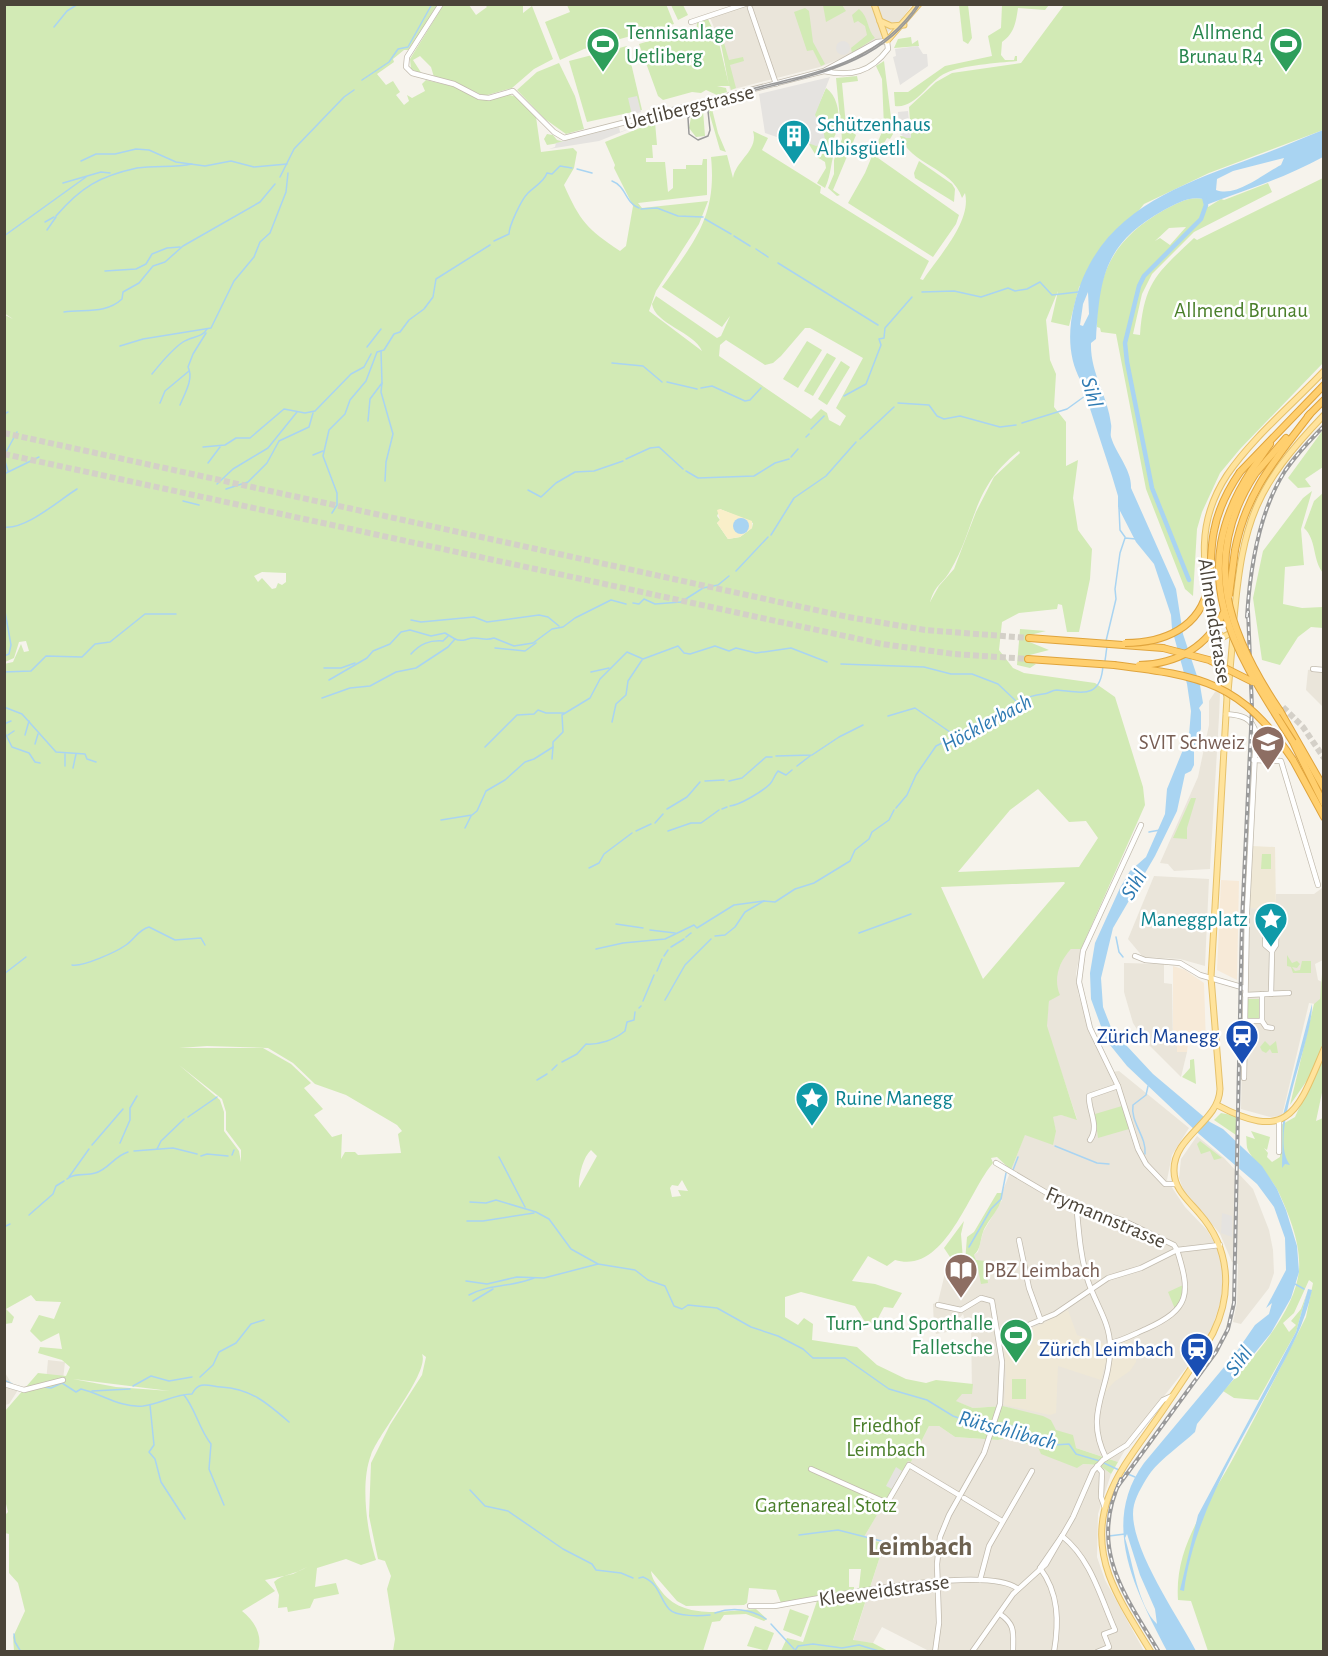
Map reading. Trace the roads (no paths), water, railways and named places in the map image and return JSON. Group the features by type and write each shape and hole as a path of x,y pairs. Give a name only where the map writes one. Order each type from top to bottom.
{"highway":[{"path":"1125,643 1169,636 1186,626 1199,610 1209,586 1211,545 1217,518 1226,495 1240,472 1323,385"},
{"path":"1253,472 1323,400"},
{"path":"1304,423 1323,406"},
{"path":"1114,665 1152,664 1174,659 1193,650 1212,632 1227,606 1240,528 1261,478 1310,414"},
{"path":"1286,425 1253,472 1228,537 1225,574 1228,605 1237,635 1250,664 1323,788"},
{"path":"1029,638 1125,643 1179,651 1216,663 1249,680 1283,707"},
{"path":"1028,659 1114,665 1189,675 1228,692 1246,704 1269,726 1306,783 1323,817"},
{"path":"1310,766 1323,804"}],"main road":[{"path":"874,4 887,41"},
{"name":"Uetlibergstrasse","path":"887,41 904,25 919,4"},
{"path":"880,21 891,26 904,25"},
{"name":"Allmendstrasse","path":"1227,697 1203,557 1204,533 1214,500 1239,460 1323,371"},
{"name":"Allmendstrasse","path":"1217,1105 1220,1089 1211,977 1227,697 1244,545 1255,507 1279,465 1323,416"},
{"path":"1217,630 1223,636 1233,632"},
{"path":"1151,1652 1118,1595 1109,1574 1102,1543 1105,1508 1120,1469 1206,1346 1222,1310 1227,1268 1220,1245 1208,1225 1176,1184 1174,1162 1193,1133 1217,1105 1264,1122 1283,1120 1296,1108 1323,1049"}],"street":[{"name":"Uetlibergstrasse","path":"441,4 406,60 406,67 412,73 454,84 479,97 489,98 513,91 554,132 568,138 824,71 874,43 887,41 888,49 875,63 861,72 843,75 824,71"},
{"path":"691,22 745,4"},
{"path":"750,8 776,84"},
{"path":"1313,669 1323,670"},
{"path":"1226,714 1243,716 1253,723 1256,734 1253,760 1244,1078"},
{"path":"1253,760 1281,761 1318,885"},
{"path":"1140,825 1083,951 1078,973 1080,993 1090,1028 1118,1086 1144,1161 1165,1184 1176,1184"},
{"path":"1266,912 1265,945 1272,951"},
{"path":"1271,994 1272,951 1276,945 1277,916"},
{"path":"1135,956 1145,960 1179,963 1195,972 1245,991 1262,994 1289,993"},
{"path":"1262,994 1262,1022 1266,1027 1272,1028"},
{"path":"1245,1022 1262,1022"},
{"path":"1090,1140 1093,1135 1094,1119 1089,1096 1118,1086"},
{"path":"1279,1152 1283,1120"},
{"name":"Frymannstrasse","path":"996,1163 1058,1199 1122,1220 1174,1245 1177,1250 1220,1245"},
{"path":"1078,1207 1081,1250 1091,1289 1103,1315 1110,1343 1110,1359 1099,1397 1096,1425 1102,1472 1101,1497 1105,1508"},
{"path":"1019,1240 1029,1288 1041,1321"},
{"path":"1000,1337 1064,1309 1108,1278 1141,1268 1177,1250 1185,1286 1177,1311 1168,1319 1110,1343"},
{"path":"934,1652 939,1623 940,1537 992,1434 999,1407 1002,1380 1000,1337 994,1304 990,1299 981,1298 962,1310 938,1305"},
{"path":"4,1384 24,1390 63,1380"},
{"path":"972,1652 1018,1589 1040,1568 1056,1548 1073,1517 1086,1482 1101,1462 1127,1445 1163,1400 1172,1396"},
{"path":"811,1469 886,1503 909,1465 1002,1521"},
{"path":"980,1580 985,1554 1032,1471"},
{"path":"1062,1536 1086,1562 1115,1630 1104,1634 1109,1647 1097,1652"},
{"path":"1040,1568 1050,1585 1057,1606 1054,1652"},
{"name":"Kleeweidstrasse","path":"750,1606 774,1606 938,1582 980,1580 1010,1584 1018,1589"},
{"path":"1000,1614 1010,1621 1014,1628 1013,1652"}],"water":[{"name":"Sihl","path":"1323,130 1323,157 1280,177 1206,205 1203,199 1183,201 1144,222 1129,235 1109,263 1100,296 1096,339 1091,343 1093,364 1109,414 1111,437 1176,589 1183,634 1200,685 1203,703 1199,708 1201,729 1194,748 1194,765 1191,771 1185,774 1177,811 1155,856 1113,928 1101,978 1103,1007 1112,1030 1153,1074 1210,1122 1223,1129 1262,1166 1277,1189 1286,1210 1297,1246 1299,1272 1291,1298 1271,1333 1197,1424 1195,1432 1151,1472 1135,1501 1133,1521 1145,1559 1196,1651 1167,1651 1144,1606 1127,1558 1124,1534 1124,1510 1131,1486 1144,1463 1235,1354 1255,1325 1269,1314 1272,1303 1266,1308 1286,1270 1285,1238 1274,1207 1257,1184 1199,1134 1127,1066 1106,1040 1091,999 1090,973 1095,943 1120,888 1130,871 1146,857 1165,814 1167,789 1189,735 1191,711 1187,684 1172,629 1171,615 1154,564 1136,542 1118,507 1118,496 1112,476 1071,354 1071,325 1074,306 1085,274 1100,247 1120,225 1168,193","holes":["1284,158 1281,165 1241,188 1224,192 1216,190 1217,179 1233,171","1088,292 1089,314 1083,326 1080,325 1083,304","1127,1534 1140,1575 1155,1609 1157,1624 1145,1606 1125,1538"]},
{"path":"741,518 749,526 741,534 733,526"},
{"path":"1312,1004 1306,1041 1287,1111 1284,1151 1290,1165 1285,1164 1282,1168 1283,1115"},
{"path":"1308,1289 1312,1290 1301,1326 1207,1509 1189,1563 1184,1591 1180,1590 1198,1515 1296,1332"}],"waterway":[{"path":"54,27 67,11 78,4"},
{"path":"362,80 389,62 398,49 408,47 432,4"},
{"path":"280,177 294,149 344,97 354,90"},
{"path":"81,161 96,154 115,154 136,149 149,150 176,162 205,166 231,161 254,167 287,164"},
{"path":"56,216 83,190 112,175 137,168 192,164"},
{"path":"494,241 509,234 522,201 547,173 552,174 560,166 572,168"},
{"path":"577,169 592,173"},
{"path":"63,183 101,172 110,173"},
{"path":"120,346 143,339 211,328 234,281 254,257 260,242 270,233 286,192 288,173"},
{"path":"4,236 86,177"},
{"path":"612,181 617,183 631,203 639,208"},
{"path":"64,312 102,309 116,304 122,299 123,292 139,283 153,266 165,262 183,246 260,202 275,184"},
{"path":"1189,580 1152,488 1125,343 1139,286 1144,276 1201,219 1206,205 1204,197"},
{"path":"641,209 657,208 678,216 703,217"},
{"path":"45,222 54,217"},
{"path":"47,230 56,217"},
{"path":"705,219 731,234"},
{"path":"734,236 750,246"},
{"path":"332,513 337,505 337,493 323,456 329,430 345,414 350,400 366,381 377,352 384,350 394,334 400,332 433,297 436,279 490,245"},
{"path":"105,271 136,269 146,264 152,254 167,248 180,247"},
{"path":"756,249 768,257"},
{"path":"778,263 878,325"},
{"path":"922,292 954,291 981,297 1008,288 1015,291 1027,289 1040,282 1052,295 1078,292"},
{"path":"844,396 866,384 881,345 879,339 884,338 885,328 912,297"},
{"path":"152,374 179,345 202,334 207,329"},
{"path":"367,347 381,329"},
{"path":"180,405 189,381 188,367 206,333"},
{"path":"368,421 370,399 382,383 381,351"},
{"path":"203,447 225,445 236,438 250,438 284,409 305,413 315,411 351,374 364,367 371,354"},
{"path":"612,363 643,366 662,382"},
{"path":"160,403 165,391 189,371"},
{"path":"667,382 697,389"},
{"path":"382,383 381,392 393,434 386,462 385,481"},
{"path":"701,388 712,386 745,401 750,400 761,388"},
{"path":"1022,423 1067,409 1085,396"},
{"path":"898,403 929,405 937,416 944,419 960,416 1000,427 1016,425"},
{"path":"860,439 894,407"},
{"path":"4,414 8,412"},
{"path":"217,484 233,469 268,448 297,412"},
{"path":"226,489 248,482 267,463 279,441 309,427 313,413"},
{"path":"811,429 824,416"},
{"path":"6,452 17,432"},
{"path":"806,437 809,434"},
{"path":"771,535 794,498 826,476 856,442"},
{"path":"4,443 4,455"},
{"path":"208,463 220,447"},
{"path":"626,459 650,448 659,447 683,469"},
{"path":"791,457 798,449"},
{"path":"313,455 323,451"},
{"path":"4,474 39,457"},
{"path":"4,458 8,471"},
{"path":"686,471 698,478 754,476 775,463 789,459"},
{"path":"528,490 541,497 556,483 575,472 594,471 623,461"},
{"path":"4,527 13,527 32,519 77,489"},
{"path":"183,501 199,505"},
{"name":"Höcklerbach","path":"1119,508 1120,530 1125,537"},
{"path":"736,571 768,537"},
{"name":"Höcklerbach","path":"1106,641 1116,599 1115,589 1120,553 1125,538 1136,539"},
{"path":"633,603 639,604 644,599 655,604 681,602 703,588 718,585 729,576"},
{"path":"322,698 350,688 370,686 396,672 416,668 448,647 455,639 460,641 471,638 494,638 514,646 533,643 552,629 563,627 575,618 611,600 626,604"},
{"path":"4,606 11,645 9,654 4,656"},
{"path":"4,672 31,671 46,656 82,657 95,644 110,642 145,614 176,614"},
{"path":"411,620 421,622 474,617 487,622 539,615 548,617 559,626"},
{"path":"329,680 367,658 373,651 390,644 401,632 410,630 431,636 445,633 455,639"},
{"path":"411,654 425,643 443,641 448,636"},
{"path":"495,648 525,651 536,643"},
{"path":"441,820 472,815 477,811 486,791 505,780 525,762 553,747 553,742 563,732 562,715 590,698 600,679 627,652 643,659 678,646 684,653 690,654 715,646 729,651 736,648 756,653 791,648 827,662"},
{"name":"Höcklerbach","path":"1105,661 1107,646"},
{"path":"612,722 616,704 626,695 628,681 642,660"},
{"path":"324,668 341,668 355,663"},
{"path":"841,664 924,667 951,674 972,674 998,684 1017,702"},
{"name":"Höcklerbach","path":"896,808 907,795 916,775 936,746 985,722 1005,717 1013,707 1031,696 1055,690 1082,692 1094,689 1098,684 1103,665"},
{"path":"591,672 609,668"},
{"path":"4,707 22,714 56,752 85,754 87,759 96,762"},
{"path":"888,716 915,708 950,732 959,734"},
{"path":"485,747 517,715 534,714 538,710 546,713 564,713"},
{"path":"4,724 11,721"},
{"path":"25,735 29,721"},
{"path":"776,756 812,755 839,737 863,725"},
{"path":"4,731 12,747 29,753 35,762 40,763"},
{"path":"8,735 14,731"},
{"path":"35,744 38,734"},
{"path":"552,759 553,747"},
{"path":"65,754 65,766"},
{"path":"73,768 76,754"},
{"path":"797,766 810,756"},
{"path":"729,781 742,778 766,757 772,757"},
{"path":"730,806 762,790 771,783 778,771 786,775 792,770"},
{"path":"705,781 724,780"},
{"path":"667,809 687,797 700,782"},
{"path":"722,809 727,807"},
{"path":"668,831 691,823 701,823 719,810"},
{"name":"Höcklerbach","path":"715,936 725,935 735,927 745,912 764,901 775,902 795,889 814,883 850,861 855,850 869,839 872,832 889,820 894,810"},
{"path":"655,823 663,814"},
{"path":"465,828 471,816"},
{"path":"636,831 651,824"},
{"path":"1149,832 1160,830"},
{"path":"589,868 599,863 604,854 632,833"},
{"name":"Höcklerbach","path":"596,949 623,943 665,939 694,925 697,928 734,905 764,901"},
{"path":"859,933 911,914"},
{"name":"Höcklerbach","path":"616,924 643,928"},
{"path":"72,965 91,961 115,951 149,927 175,940 201,938 205,945"},
{"name":"Höcklerbach","path":"650,930 675,933"},
{"name":"Höcklerbach","path":"686,937 691,933"},
{"path":"1116,937 1119,952 1123,957"},
{"name":"Höcklerbach","path":"671,947 684,939"},
{"name":"Höcklerbach","path":"665,1000 685,965 711,939"},
{"name":"Höcklerbach","path":"664,956 668,950"},
{"path":"4,974 26,957"},
{"name":"Höcklerbach","path":"657,971 662,959"},
{"name":"Höcklerbach","path":"643,1001 654,975"},
{"name":"Höcklerbach","path":"562,1062 577,1054 586,1044 601,1043 621,1034 625,1031 627,1022 634,1020 635,1012"},
{"name":"Höcklerbach","path":"552,1070 557,1065"},
{"name":"Höcklerbach","path":"537,1080 547,1074"},
{"path":"1145,1154 1144,1142 1134,1117 1133,1105 1146,1095 1148,1086"},
{"path":"120,1143 130,1120 130,1108 137,1096"},
{"path":"188,1117 217,1097"},
{"path":"92,1145 123,1109"},
{"path":"157,1149 161,1141 184,1119"},
{"path":"1055,1146 1097,1163 1109,1164"},
{"path":"134,1151 173,1148 197,1154"},
{"path":"69,1177 89,1149"},
{"path":"232,1155 234,1150"},
{"path":"67,1179 100,1171 128,1152"},
{"path":"201,1156 207,1154 228,1156"},
{"name":"Rütschlibach","path":"499,1157 525,1207"},
{"path":"1013,1170 1018,1157"},
{"path":"969,1247 991,1209 1001,1199 1006,1173"},
{"path":"29,1215 53,1194 56,1186 64,1181"},
{"name":"Rütschlibach","path":"470,1202 486,1203 496,1200 536,1212 549,1219 571,1249 598,1264 635,1270 648,1280 665,1286 674,1306 682,1309 688,1305 717,1308 751,1327 778,1336 803,1349 813,1358 845,1358 889,1389 927,1400 953,1416 973,1423 991,1424"},
{"name":"Rütschlibach","path":"467,1221 483,1221 534,1213"},
{"path":"4,1227 10,1224"},
{"path":"466,1281 487,1284 517,1277 544,1278 598,1264"},
{"path":"469,1295 477,1291 534,1278"},
{"path":"1295,1284 1304,1289"},
{"path":"473,1301 493,1289"},
{"path":"200,1377 213,1365 219,1352 236,1343 251,1324 264,1320"},
{"path":"133,1386 151,1376 169,1381 192,1377"},
{"path":"4,1380 12,1384"},
{"path":"44,1387 51,1388 62,1383 76,1392 81,1389 119,1403 135,1406 150,1405 192,1394 201,1385 232,1388 258,1398 289,1422"},
{"path":"92,1391 130,1389"},
{"path":"184,1395 211,1444 209,1469 224,1505"},
{"path":"150,1405 154,1445 149,1452 155,1459 161,1482 185,1519"},
{"name":"Rütschlibach","path":"996,1424 1003,1423 1039,1436 1054,1445 1069,1444 1076,1454 1100,1461"},
{"name":"Rütschlibach","path":"1104,1463 1119,1470"},
{"name":"Rütschlibach","path":"1123,1472 1135,1477"},
{"path":"470,1490 485,1506 508,1511 563,1549 592,1564 596,1570 621,1573 633,1578"},
{"path":"799,1535 838,1530 905,1547 935,1546"},
{"path":"1109,1536 1125,1534"},
{"path":"639,1578 643,1577 653,1583 672,1612 710,1615"},
{"path":"715,1613 741,1610 766,1619"},
{"path":"771,1624 794,1649"},
{"path":"14,1634 15,1642 21,1652"},
{"path":"794,1652 798,1646 813,1644 842,1648 859,1645 882,1652"}],"tunnel":[{"path":"4,433 848,617 925,630 1029,638"},
{"path":"4,454 882,644 954,654 1028,659"},
{"path":"1283,707 1303,727 1324,758"}],"tram line":[{"path":"918,4 897,29 873,48 847,61 818,72 728,95 699,105 688,118 689,134 698,140 708,136 710,130 708,111 717,101 829,70 855,60 879,46 901,28 920,4"}],"railway":[{"path":"1247,617 1253,561 1268,505 1285,471 1324,426"},
{"path":"1118,1486 1216,1352 1228,1329 1234,1303 1242,920 1252,708 1248,611"},
{"path":"1121,1479 1112,1504 1108,1527 1109,1549 1123,1590 1159,1652"}],"place":[{"name":"Tennisanlage Uetliberg","path":"603,73"},
{"name":"Allmend Brunau R4","path":"1286,73"},
{"name":"Schützenhaus Albisgüetli","path":"794,165"},
{"name":"SVIT Schweiz","path":"1268,771"},
{"name":"Maneggplatz","path":"1271,948"},
{"name":"Zürich Manegg","path":"1242,1065"},
{"name":"Ruine Manegg","path":"812,1127"},
{"name":"PBZ Leimbach","path":"961,1299"},
{"name":"Turn- und Sporthalle Falletsche","path":"1016,1364"},
{"name":"Zürich Leimbach","path":"1197,1378"}],"district":[{"name":"Leimbach","path":"920,1546"}],"park label":[{"name":"Allmend Brunau","path":"1241,310"},
{"name":"Friedhof Leimbach","path":"886,1437"},
{"name":"Gartenareal Stotz","path":"826,1505"}]}
